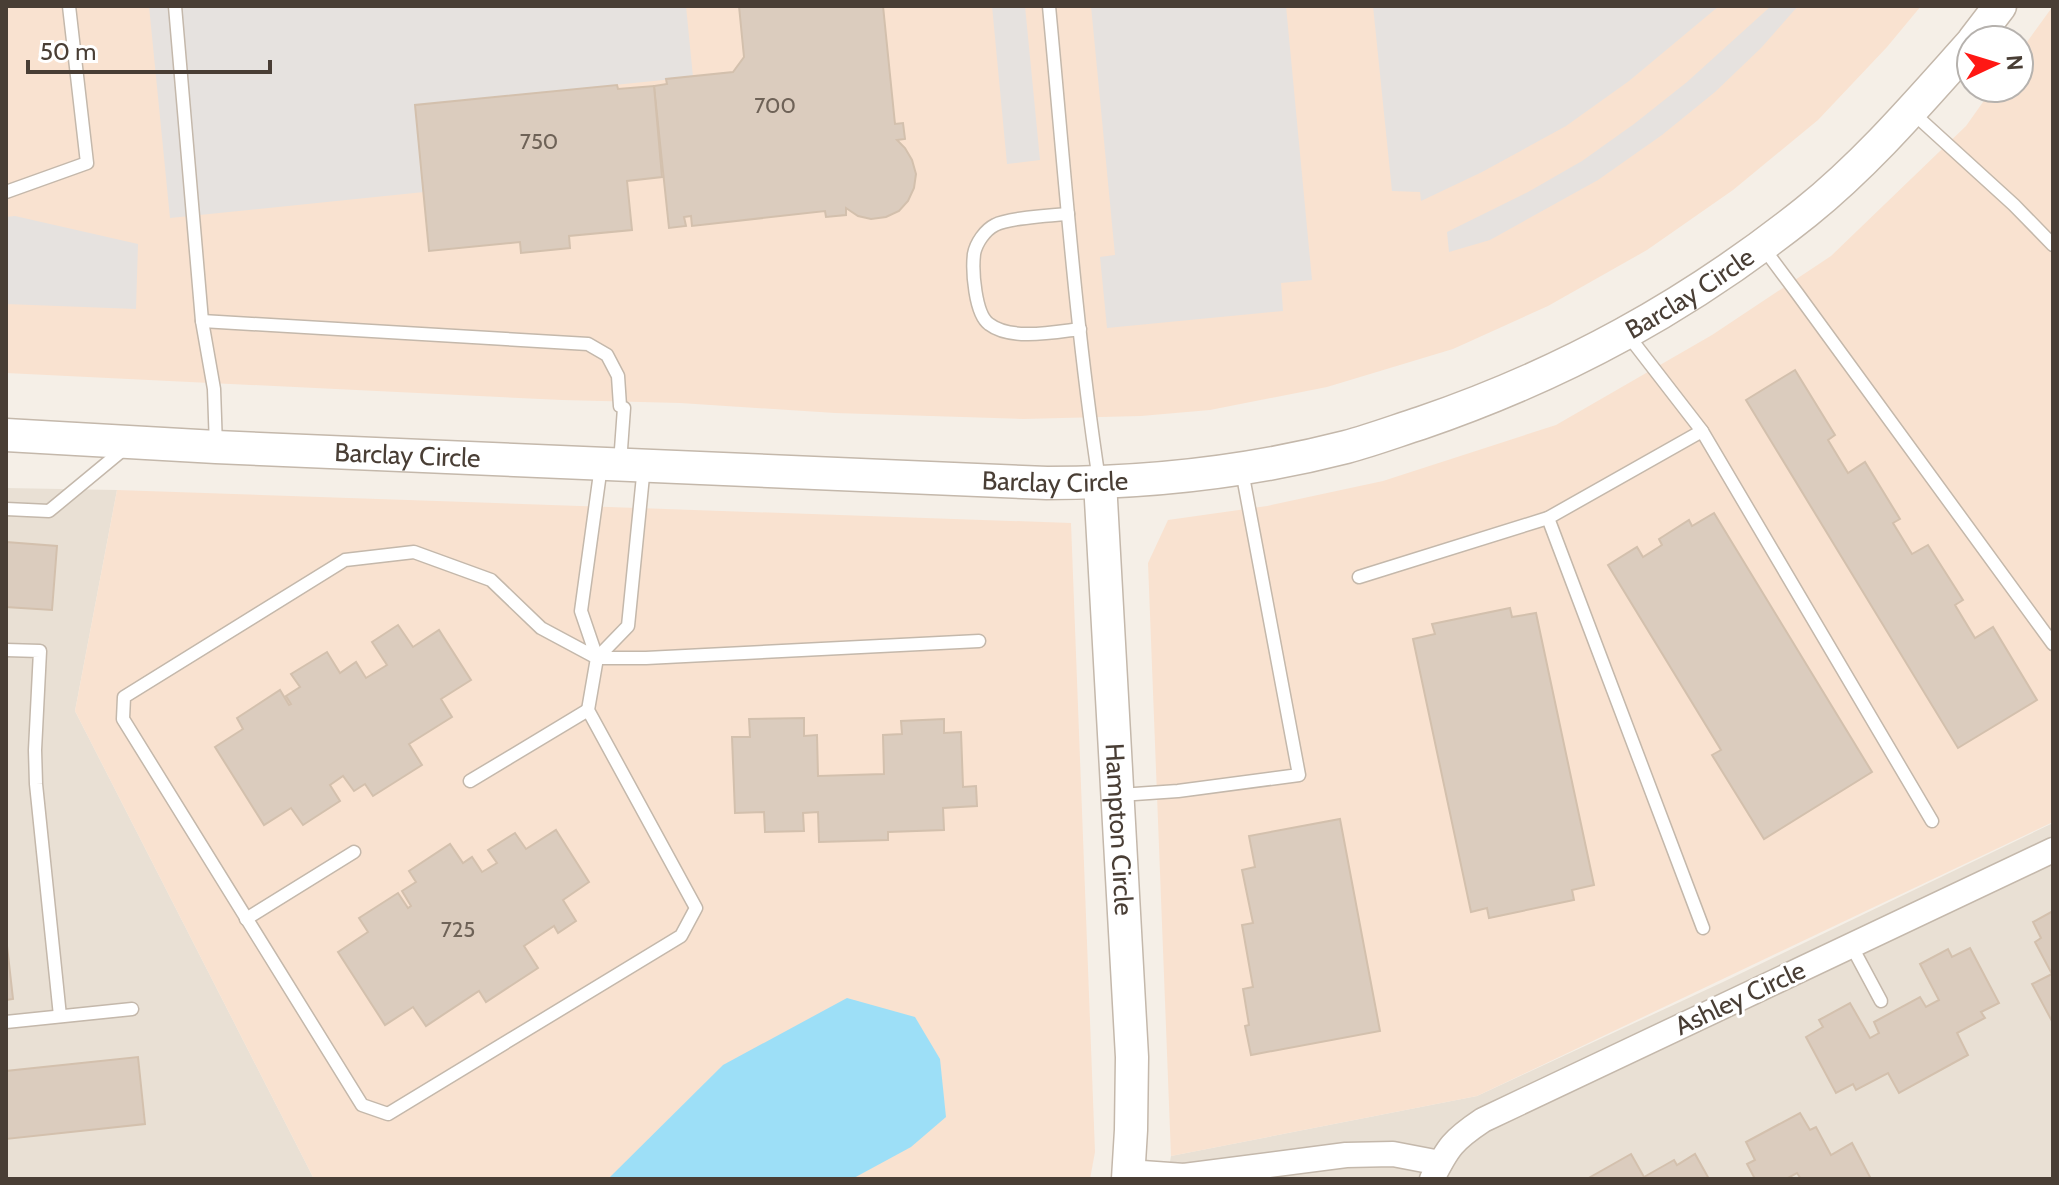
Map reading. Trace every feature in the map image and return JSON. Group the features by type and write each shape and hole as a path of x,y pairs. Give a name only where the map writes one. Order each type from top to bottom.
{"street":[{"name":"Barclay Circle","path":"1986,24 2000,6"},
{"name":"Barclay Circle","path":"6,435 1017,482 1100,482 1170,477 1297,458 1351,446 1475,404 1548,374 1627,334 1711,282 1817,202 1859,164 1955,62"},
{"name":"Hampton Circle","path":"1100,482 1132,1057 1128,1176"},
{"name":"Ashley Circle","path":"1128,1176 1246,1174 1346,1155 1393,1154 1436,1171 1446,1151 1460,1135 1483,1120 2053,850"}],"lane":[{"path":"6,192 87,163 69,6"},
{"path":"175,6 202,321 214,389 216,447"},
{"path":"1049,6 1080,329 1100,482"},
{"path":"1911,111 2053,245"},
{"path":"1068,214 996,224 983,235 974,252 975,279 978,306 988,324 1006,332 1031,334 1080,329"},
{"path":"1761,245 2053,644"},
{"path":"202,321 588,344 607,355 618,376 620,406 624,408 622,464 628,626 597,658"},
{"path":"1627,334 1702,431 1932,821"},
{"path":"1359,577 1548,518 1702,431"},
{"path":"6,509 49,511 132,442"},
{"path":"622,464 581,611 597,658 588,710 696,908 681,936 388,1114 362,1105 123,719 124,697 345,560 414,552 491,580 541,628 597,658 979,641"},
{"path":"1117,796 1299,775 1241,467"},
{"path":"1548,518 1703,928"},
{"path":"6,650 40,651 36,784 60,1016"},
{"path":"470,781 588,710"},
{"path":"246,919 354,852"},
{"path":"1851,945 1881,1001"},
{"path":"6,1022 132,1009"}],"shaded area":[{"path":"6,6 1921,6 1818,120 1733,190 1647,250 1548,306 1453,349 1327,387 1210,410 1141,416 1023,419 835,413 680,403 6,373"},
{"path":"149,6 686,6 693,77 416,105 424,192 170,218"},
{"path":"992,6 1025,6 1040,160 1007,164"},
{"path":"1091,6 1286,6 1312,280 1281,283 1283,311 1107,328 1100,257 1115,255"},
{"path":"1373,6 1719,6 1629,81 1566,126 1421,201 1420,192 1392,191"},
{"path":"1771,6 1798,6 1761,48 1715,92 1662,135 1598,180 1490,240 1449,252 1447,232 1582,161 1687,82"},
{"path":"2053,6 2053,822 1477,1096 1171,1156 1148,563 1168,520 1267,506 1383,481 1556,425 1712,335 1831,256 1966,126 1982,104 2035,104 2035,31"},
{"path":"15,216 138,244 136,309 6,304 6,217"},
{"path":"6,488 117,490 75,711 314,1179 6,1179"},
{"path":"117,490 1071,523 1095,1152 1090,1179 314,1179 75,711"},
{"path":"2053,823 2053,1179 1167,1179 1171,1156 1477,1096"}],"water":[{"path":"847,998 915,1017 940,1059 946,1117 911,1147 852,1179 608,1179 723,1065"}],"building":[{"path":"739,6 883,6 895,124 903,123 905,139 897,140 912,160 916,174 914,188 899,211 871,219 858,216 846,208 846,215 826,217 825,211 692,226 691,216 684,217 686,226 669,228 654,86 667,84 666,79 733,72 744,57"},
{"path":"617,85 618,89 654,86 662,177 627,181 632,230 569,236 570,248 521,253 520,242 429,251 415,105"},
{"path":"1795,370 1835,435 1828,440 1848,473 1865,462 1900,519 1893,523 1912,554 1928,545 1963,600 1955,605 1975,638 1993,627 2037,700 1958,748 1746,400"},
{"path":"1714,513 1872,772 1764,839 1712,755 1721,750 1608,565 1637,547 1643,557 1662,545 1659,539 1689,520 1692,526"},
{"path":"6,542 57,546 52,610 6,607"},
{"path":"1510,608 1512,617 1536,613 1594,885 1572,890 1574,900 1489,918 1487,908 1471,912 1413,639 1435,634 1432,624"},
{"path":"398,625 413,647 439,630 471,680 441,699 452,717 409,744 422,765 373,796 365,784 354,791 343,776 330,785 340,801 303,825 291,808 264,825 215,747 243,729 237,718 280,690 291,704 286,696 300,687 291,674 327,652 340,673 356,662 366,678 387,665 372,642"},
{"path":"804,718 804,736 817,735 818,776 884,774 883,735 902,734 901,721 944,719 944,733 961,732 963,787 976,786 977,806 943,808 944,830 888,832 888,840 819,842 818,812 803,813 804,831 765,832 764,812 735,813 732,737 750,737 749,719"},
{"path":"1340,819 1380,1031 1251,1055 1245,1026 1249,1025 1243,989 1253,987 1242,925 1253,923 1242,870 1255,867 1249,836"},
{"path":"556,830 589,882 563,900 576,921 558,933 554,926 524,946 538,968 486,1002 479,991 426,1026 413,1007 385,1025 338,952 368,932 359,918 398,893 408,908 411,906 402,891 416,882 409,871 450,844 463,863 472,857 482,872 497,863 488,850 515,833 526,849"},
{"path":"2053,911 2053,1023 2032,984 2052,974 2035,942 2041,938 2033,922"},
{"path":"6,937 13,999 6,1000"},
{"path":"1970,948 1999,1003 1981,1012 1985,1018 1957,1033 1968,1055 1899,1093 1888,1073 1856,1090 1853,1084 1836,1093 1806,1037 1823,1027 1819,1020 1850,1003 1870,1038 1879,1033 1874,1022 1920,997 1926,1007 1939,1000 1920,964 1948,949 1952,957"},
{"path":"138,1057 145,1124 6,1139 6,1071"},
{"path":"1800,1113 1810,1130 1816,1127 1831,1155 1852,1143 1871,1179 1801,1179 1797,1173 1786,1179 1755,1179 1747,1164 1755,1160 1746,1142"},
{"path":"1631,1154 1644,1177 1674,1160 1677,1165 1695,1154 1709,1179 1587,1179"}]}
